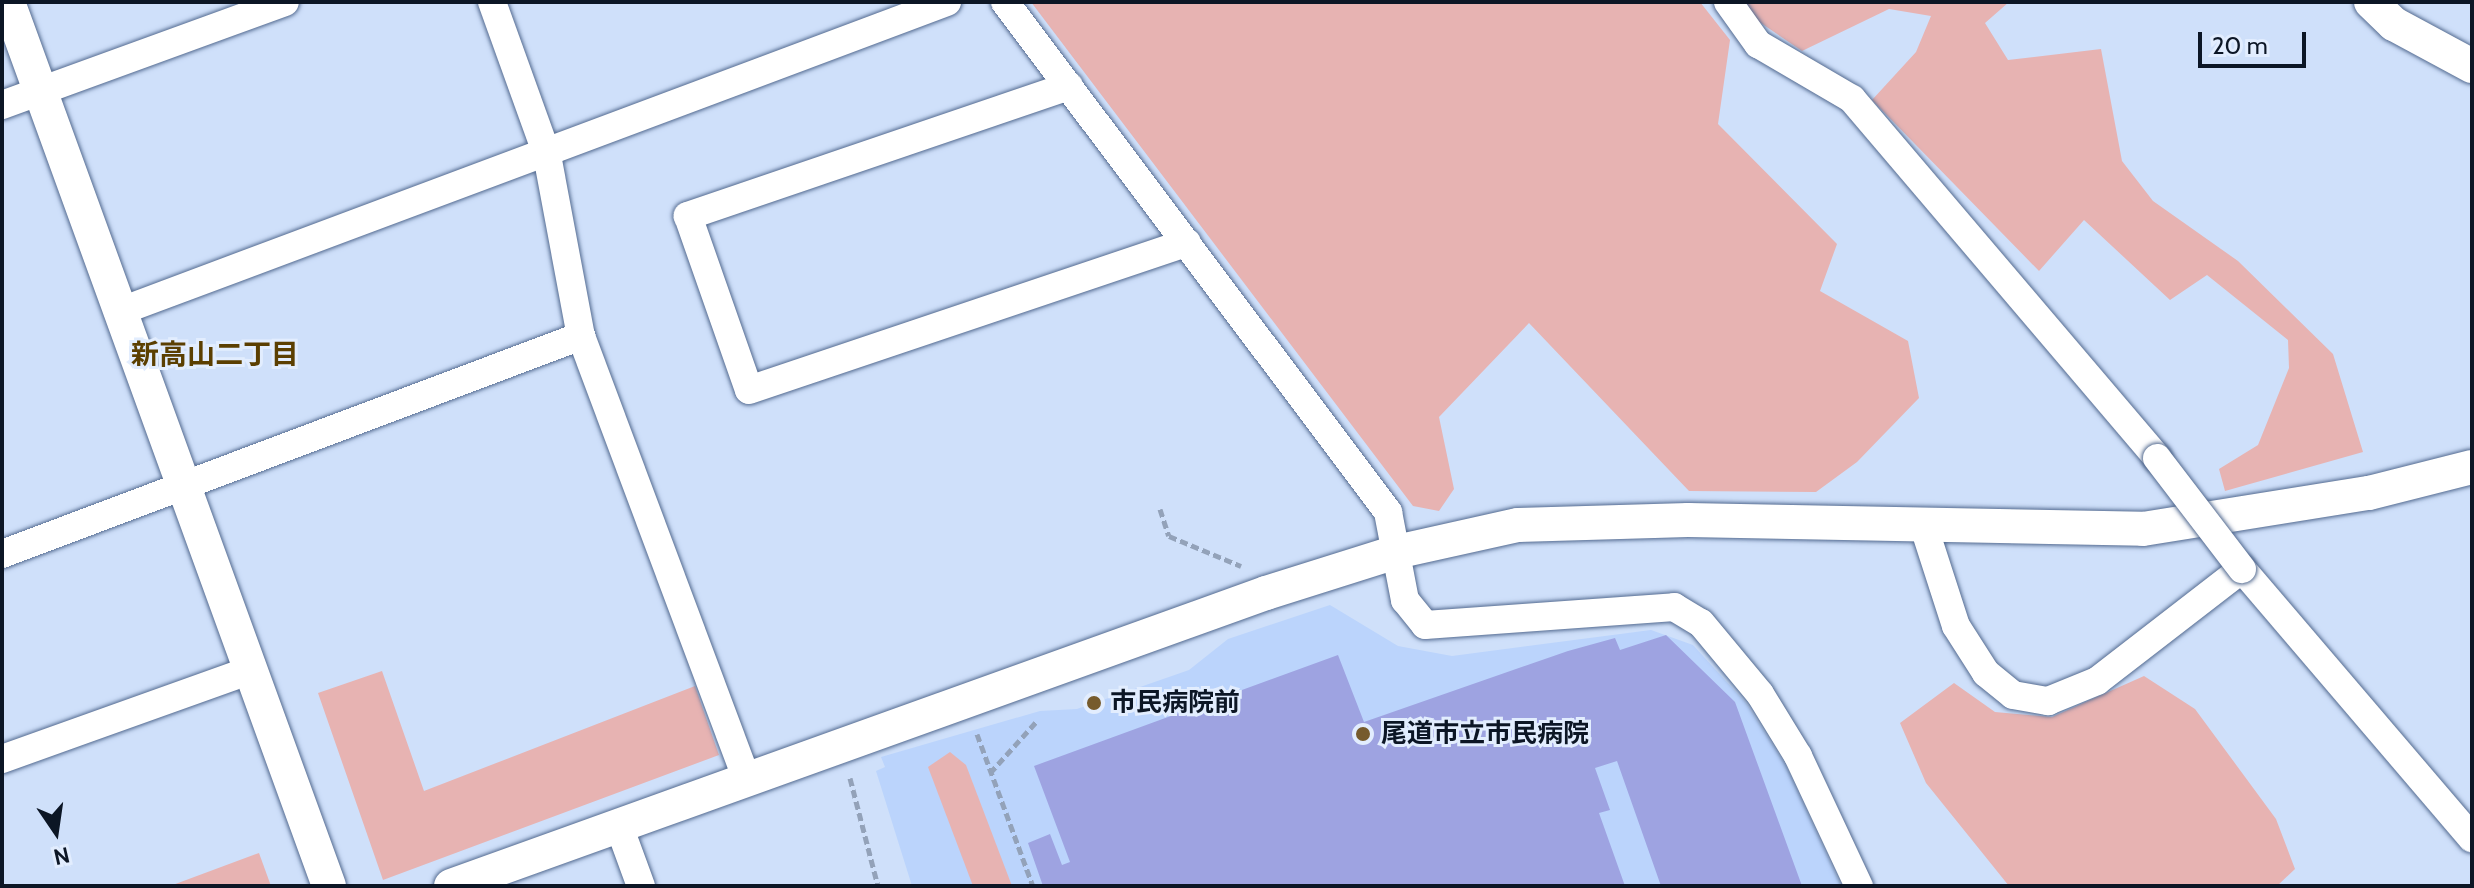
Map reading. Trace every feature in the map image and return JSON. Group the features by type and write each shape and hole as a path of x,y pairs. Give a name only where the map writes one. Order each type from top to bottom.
{"street":[{"path":"8,2 248,671 329,886"},
{"path":"2,105 251,8 285,2"},
{"path":"492,2 547,155 581,336 747,780"},
{"path":"121,311 547,155 947,2"},
{"path":"1005,2 1388,512 1405,600 1425,625 1641,605 1674,607 1701,623 1760,694 1798,756 1859,886"},
{"path":"1728,2 1758,44 1852,99 2157,458 2242,569 2472,838"},
{"path":"2371,2 2394,24 2472,66"},
{"path":"1069,86 688,216 749,390 1187,243"},
{"path":"2,554 581,336"},
{"path":"451,886 1396,552 1518,525 1923,524 2143,529 2369,493 2472,467"},
{"path":"1923,524 1956,626 1986,673 2013,695 2048,701 2097,681 2242,569"},
{"path":"2,759 248,671"},
{"path":"619,826 641,886"}],"path":[{"path":"1160,509 1169,536 1247,568"},
{"path":"990,773 1036,722"},
{"path":"975,729 1033,886"},
{"path":"849,773 878,886"}],"shaded area":[{"path":"1031,2 1700,2 1730,40 1718,124 1837,244 1820,291 1908,341 1919,398 1857,462 1816,492 1689,491 1529,323 1439,417 1454,489 1439,511 1413,506"},
{"path":"1746,2 2009,2 1985,23 2008,60 2101,49 2122,161 2153,201 2238,261 2333,354 2363,452 2225,491 2219,469 2258,445 2289,368 2288,340 2207,275 2170,300 2084,220 2039,271 1872,100 1916,52 1931,16 1889,9 1802,51 1755,19"},
{"name":"尾道市立市民病院","path":"1330,605 1398,646 1452,656 1651,630 1693,645 1746,703 1786,766 1841,886 912,886 876,771 885,767 881,757 1040,711 1077,709 1189,670 1228,639"},
{"path":"382,671 424,791 695,686 719,755 383,880 318,693"},
{"path":"2144,676 2195,709 2276,819 2295,869 2277,886 2009,886 1926,783 1900,723 1954,683 1995,712 2052,717"},
{"path":"950,752 966,765 1012,886 973,886 928,767"},
{"path":"259,853 271,886 170,886"}],"building":[{"name":"尾道市立市民病院","path":"1666,635 1735,702 1802,886 1661,886 1617,761 1595,768 1610,810 1599,813 1625,886 1043,886 1028,843 1050,834 1062,865 1070,862 1034,766 1338,655 1364,722 1568,651 1615,638 1620,650"}],"place":[{"name":"市民病院前","path":"1094,703"},
{"name":"尾道市立市民病院","path":"1363,734"}],"district":[{"name":"新高山二丁目","path":"215,354"}]}
